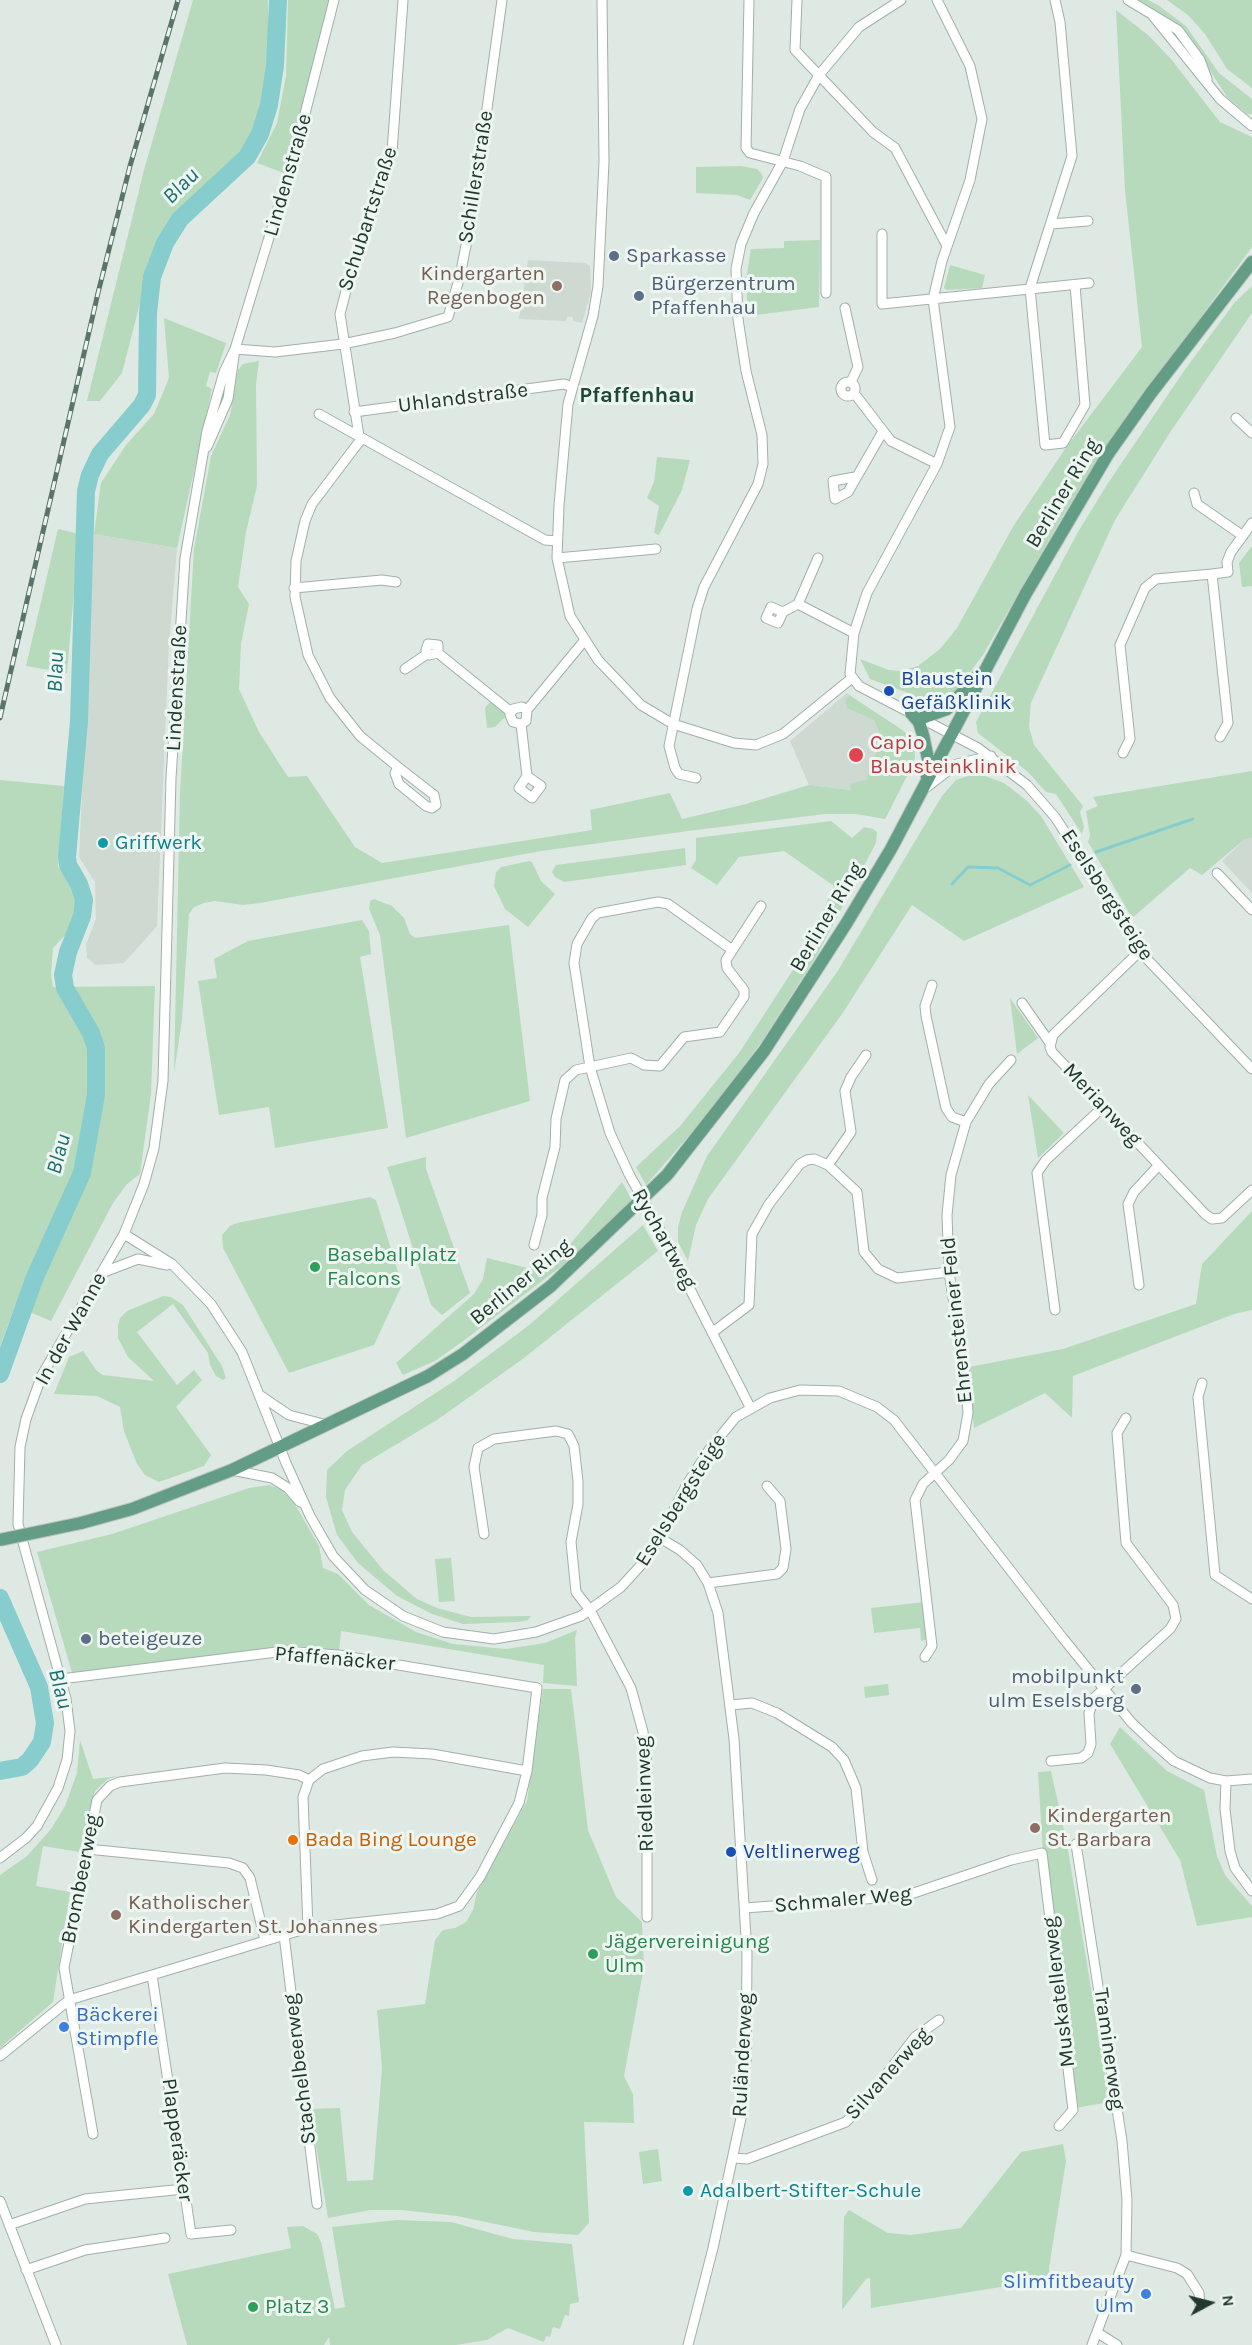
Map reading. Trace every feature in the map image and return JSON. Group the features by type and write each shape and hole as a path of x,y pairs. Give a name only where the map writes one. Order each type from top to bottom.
{"main road":[{"name":"Berliner Ring","path":"0,1540 81,1523 132,1509 280,1449 428,1376 493,1331 591,1251 667,1175 736,1090 805,991 891,849 985,668 1070,516 1108,454 1158,384 1252,262"},
{"path":"924,786 928,759 924,735 916,716 946,710 985,668"}],"street":[{"name":"Lindenstraße","path":"167,921 171,778 182,594 189,523 224,372 236,349 296,149 334,0"},
{"name":"Schubartstraße","path":"360,437 340,325 342,302 393,145 403,0"},
{"name":"Schillerstraße","path":"236,349 275,351 343,344 444,320 450,312 473,210 502,0"},
{"path":"602,0 604,162 598,286 586,346 572,387 565,427 557,558 570,616 584,641 608,672 641,705 673,724 734,743 756,745 783,734 852,678 850,662 854,633 867,593 937,464 950,427 933,299 947,246 970,180 982,119 970,66 938,0"},
{"path":"749,0 746,148 750,153 783,161 826,177 826,294"},
{"path":"797,0 795,50 873,132 895,148 947,246"},
{"path":"696,778 680,774 671,762 669,746 699,600 754,491 763,464 762,435 740,336 736,268 744,234 783,161 800,110 819,75 859,27 902,0"},
{"path":"1055,0 1072,149 1070,164 1030,288 1045,445 1063,443 1085,405 1075,285"},
{"path":"1128,0 1153,16 1229,108 1252,126"},
{"path":"1051,224 1088,221"},
{"path":"882,234 882,304 1089,283"},
{"path":"845,308 858,367 851,382 844,383 842,391 846,395 854,393 882,433 891,441 937,464"},
{"name":"Uhlandstraße","path":"354,412 564,384 572,387"},
{"path":"319,414 545,540 557,541"},
{"path":"1236,418 1252,433"},
{"path":"855,477 882,433"},
{"path":"360,437 312,504 300,541 294,588 302,637 315,672 330,698 360,736 434,795 437,800 436,805 432,808 426,806 399,784 395,773 398,767"},
{"path":"1194,493 1197,504 1243,536"},
{"path":"1124,753 1130,739 1120,645 1145,588 1156,579 1228,572 1227,562 1231,552 1252,523"},
{"path":"557,558 656,549"},
{"path":"783,612 798,604 818,558"},
{"path":"1212,574 1228,723 1220,737"},
{"path":"294,588 382,580 396,582"},
{"path":"798,604 854,633"},
{"path":"405,669 427,654 427,646 431,643 438,645 438,653 511,712 513,722 521,724 528,719 527,710 584,641"},
{"name":"Eselsbergsteige","path":"852,678 859,686 991,756 1027,785 1055,816 1141,950 1252,1069"},
{"path":"511,712 519,706 527,710"},
{"path":"521,724 527,776"},
{"path":"924,786 957,764 991,756"},
{"path":"1216,873 1252,910"},
{"name":"Rychartweg","path":"731,949 662,903 608,910 592,918 577,944 574,963 590,1067 610,1133 750,1407"},
{"path":"534,1245 542,1215 542,1198 555,1147 556,1119 565,1080 570,1073 631,1058 644,1065 660,1066 684,1037 720,1032 744,997 742,983 727,968 726,960 761,906"},
{"name":"In der Wanne","path":"0,1858 26,1838 37,1826 64,1772 70,1731 61,1679 18,1524 20,1447 26,1419 42,1375 124,1234 146,1178 160,1108 167,921"},
{"name":"Merianweg","path":"1050,1043 1053,1035 1141,950"},
{"path":"932,985 925,1006 926,1016 946,1108 952,1117 966,1122"},
{"name":"Merianweg","path":"1022,1002 1050,1043 1052,1052 1212,1219 1222,1218 1252,1190"},
{"path":"828,1165 851,1132 846,1091 851,1077 866,1055"},
{"name":"Ehrensteiner Feld","path":"925,1657 932,1646 915,1500 923,1484 957,1451 967,1431 966,1383 949,1272 948,1195 955,1155 966,1122 989,1083 1011,1060"},
{"path":"1055,1310 1037,1173 1046,1160 1103,1107"},
{"path":"713,1332 749,1305 750,1246 758,1220 800,1164 814,1159 828,1165 857,1192 864,1252 870,1262 892,1278 949,1272"},
{"name":"Merianweg","path":"1139,1285 1128,1204 1134,1192 1159,1165"},
{"name":"Eselsbergsteige","path":"124,1234 180,1272 211,1304 234,1336 310,1516 333,1556 365,1590 403,1616 443,1632 477,1638 514,1636 551,1628 590,1610 621,1587 660,1538 686,1486 708,1450 736,1417 750,1407 770,1398 800,1390 821,1389 859,1398 877,1407 894,1420 1102,1688 1131,1722 1174,1761 1201,1775 1226,1781 1252,1779"},
{"path":"103,1273 138,1259 164,1264 180,1272"},
{"path":"1202,1383 1198,1397 1215,1575 1252,1599"},
{"path":"260,1395 289,1416 329,1425"},
{"path":"1051,1761 1081,1758 1088,1753 1092,1744 1089,1713 1091,1704 1102,1688 1170,1629 1176,1619 1171,1602 1126,1543 1117,1433 1126,1418"},
{"name":"Riedleinweg","path":"484,1534 474,1467 478,1448 494,1439 556,1431 568,1434 574,1446 578,1480 578,1504 571,1542 574,1584 579,1599 590,1610 631,1688 643,1732 647,1777 647,1917"},
{"path":"232,1470 256,1473 277,1481 293,1493 310,1516"},
{"path":"708,1582 777,1574 783,1568 786,1549 780,1501 767,1486"},
{"name":"Ruländerweg","path":"660,1538 690,1557 708,1582 721,1625 731,1705 745,1908 746,2063 734,2158 688,2345"},
{"name":"Pfaffenäcker","path":"61,1679 285,1651 348,1656 537,1688 527,1771"},
{"path":"731,1705 752,1703 777,1713 832,1747 844,1760 856,1788 863,1852 872,1880"},
{"path":"0,2056 69,2000 308,1928 437,1914 459,1906 480,1877 505,1832 519,1803 527,1771 432,1754 393,1752 339,1763 323,1769 309,1780 303,1797 308,1928"},
{"name":"Brombeerweg","path":"93,2134 64,1968 97,1800 110,1786 120,1782 239,1767 281,1772 309,1780"},
{"path":"1226,1781 1225,1809 1230,1851 1235,1868 1252,1891"},
{"name":"Traminerweg","path":"1076,1844 1122,2141 1127,2200 1126,2255 1092,2345"},
{"path":"87,1849 237,1865 243,1868 250,1878 265,1940"},
{"name":"Schmaler Weg","path":"745,1908 905,1896 1011,1860 1042,1853"},
{"name":"Muskatellerweg","path":"1042,1853 1073,2110 1059,2126"},
{"name":"Stachelbeerweg","path":"284,1935 317,2204"},
{"name":"Plapperäcker","path":"152,1975 191,2234 231,2230"},
{"name":"Silvanerweg","path":"734,2158 747,2159 846,2122 867,2101 915,2037 939,2020"},
{"path":"9,2225 85,2199 184,2189"},
{"path":"0,2201 56,2345"},
{"path":"26,2270 85,2250 165,2238"},
{"path":"1126,2255 1177,2268 1187,2274 1199,2293 1200,2305"},
{"path":"1098,2333 1117,2345"}],"shaded area":[{"name":"Kindergarten Regenbogen","path":"528,260 585,263 590,266 591,292 582,323 573,321 573,317 567,317 566,321 519,319"},
{"path":"94,534 177,548 169,645 157,926 124,963 96,965 87,958 86,944 96,919 95,882 79,857"},
{"name":"Capio Blausteinklinik","path":"847,693 907,734 914,745 915,758 885,819 851,790 809,785 790,741"},
{"path":"1252,838 1252,893 1222,861 1245,839"}],"green space":[{"path":"193,0 268,0 268,64 256,132 244,153 224,174 180,210 160,240 147,276 122,373 100,401 87,401 144,170"},
{"path":"288,0 330,0 284,173 257,163 277,123 286,76"},
{"path":"1139,0 1148,0 1158,5 1186,26 1219,73 1252,99 1252,114 1247,114 1227,97 1186,33"},
{"path":"1167,0 1252,0 1252,88 1227,69 1205,34 1188,15"},
{"path":"1116,10 1148,35 1171,59 1220,122 1252,137 1252,247 1108,444 1064,514 983,655 946,704 931,708 908,693 870,679 860,659 889,670 900,671 918,666 940,649 957,628 1014,525 1065,449 1142,347 1125,190"},
{"path":"741,166 757,169 763,178 750,200 737,195 696,193 696,167"},
{"path":"820,240 819,307 748,316 746,280 751,249 784,248 784,241"},
{"path":"950,265 985,275 982,288 947,290 944,288"},
{"path":"1252,286 1252,313 1169,434 1115,520 1031,703 1029,726 1034,745 1083,806 1080,812 1084,827 1082,834 1056,794 1046,792 1028,772 978,733 976,722 1078,532 1108,483 1184,371 1235,302"},
{"path":"164,318 226,343 216,373 210,372 206,386 212,389 177,548 94,534 101,483 126,445 154,414 169,378"},
{"path":"259,361 256,384 257,486 246,532 238,587 249,604 241,644 239,689 259,732 288,777 307,776 355,847 382,863 592,830 590,810 670,793 682,819 746,804 809,785 851,790 850,784 866,780 882,738 874,720 847,708 845,699 850,696 904,731 914,745 915,758 885,819 856,814 825,814 541,851 260,903 243,905 215,901 204,903 194,907 189,914 182,1020 174,1073 180,793 194,549 211,456 230,415 238,370 243,364"},
{"path":"657,457 690,460 682,490 659,535 654,533 659,506 647,498 654,482"},
{"path":"58,529 79,534 67,673 26,666"},
{"path":"1252,546 1252,586 1242,587 1239,563"},
{"path":"492,699 504,708 505,717 495,727 487,728 485,708"},
{"path":"1252,771 1252,838 1245,839 1202,875 1190,868 1132,918 1088,842 1090,835 1086,811 1098,806 1093,797"},
{"path":"977,773 1004,783 1026,800 1041,816 1084,887 964,941 912,905 842,1014 708,1199 696,1225 688,1261 678,1242 678,1227 682,1212 707,1156 837,972 942,796 956,780"},
{"path":"0,780 64,786 58,866 74,891 76,902 68,932 53,948 51,975 53,987 155,986 151,1094 140,1174 127,1184 113,1203 51,1321 15,1306 0,1346"},
{"path":"831,821 852,838 864,827 873,829 877,832 876,843 817,955 764,1038 719,1101 646,1185 636,1167 680,1126 739,1053 804,953 834,886 784,851 739,857 717,885 691,868 696,860 696,838"},
{"path":"685,848 686,865 564,882 555,877 552,872 556,865"},
{"path":"532,862 541,881 555,894 528,927 505,909 494,886 496,872 501,867"},
{"path":"374,899 392,906 404,918 410,934 415,938 509,925 530,1101 406,1138 380,935 369,909 370,901"},
{"path":"362,920 369,931 371,954 360,957 388,1128 275,1148 269,1107 219,1115 198,981 217,978 214,959 248,941"},
{"path":"1010,998 1038,1038 1017,1054"},
{"path":"1028,1095 1064,1133 1038,1158"},
{"path":"426,1157 426,1169 470,1293 442,1315 431,1305 387,1167"},
{"path":"622,1182 632,1200 571,1259 435,1361 403,1375 396,1363 474,1294 483,1279 487,1258 540,1271 562,1254"},
{"name":"Baseballplatz Falcons","path":"370,1197 376,1200 402,1285 374,1345 289,1373 223,1248 222,1235 230,1226 237,1223"},
{"path":"1252,1211 1252,1310 1234,1314 1073,1376 1072,1418 1045,1393 974,1428 969,1367 1063,1349 1196,1304 1202,1264"},
{"path":"643,1225 658,1251 524,1358 437,1420 362,1465 345,1490 342,1510 352,1532 384,1571 417,1599 437,1608 471,1617 531,1616 528,1620 518,1622 463,1624 432,1614 397,1596 358,1563 337,1535 326,1497 327,1470 347,1451 454,1381 528,1326"},
{"path":"163,1296 171,1297 183,1305 222,1366 226,1378 223,1380 216,1376 210,1365 208,1353 173,1304 137,1332 177,1385 194,1370 202,1380 176,1407 211,1455 204,1466 159,1482 145,1475 137,1464 124,1431 120,1407 97,1396 54,1394 69,1357 83,1351 97,1371 103,1375 154,1381 128,1357 118,1338 118,1326 120,1318 127,1311"},
{"path":"269,1485 282,1490 293,1501 319,1546 323,1568 338,1574 369,1605 416,1632 453,1644 506,1649 545,1643 577,1630 575,1638 577,1686 543,1683 544,1665 341,1631 339,1652 299,1646 277,1647 73,1676 37,1552 112,1534 249,1488"},
{"path":"451,1558 455,1601 439,1602 435,1559"},
{"path":"925,1602 928,1631 926,1640 921,1641 920,1628 874,1633 871,1608"},
{"path":"888,1684 889,1695 865,1698 864,1687"},
{"path":"543,1689 571,1689 588,1830 616,1897 642,1922 644,1967 624,2076 633,2094 634,2123 584,2122 589,2223 578,2235 534,2232 457,2216 401,2210 370,2210 328,2218 310,2109 340,2108 347,2181 373,2180 382,2068 377,2010 425,2004 435,1940 443,1930 455,1928 466,1922 473,1910 477,1892 527,1801"},
{"path":"1120,1727 1167,1771 1204,1790 1217,1856 1225,1875 1252,1906 1252,1917 1197,1926 1180,1860 1110,1744"},
{"path":"80,1740 93,1779 118,1776 108,1779 95,1791 80,1852 43,1846 36,1886 70,1892 53,2002 0,2048 0,1875 27,1856 51,1829 65,1806 77,1773"},
{"path":"1051,1771 1067,1844 1110,2102 1075,2108 1043,1853 1038,1772"},
{"path":"1063,2144 1066,2161 1049,2268 1050,2279 871,2308 870,2278 866,2279 842,2310 844,2217 849,2210 888,2233 911,2235 961,2228 1021,2152"},
{"path":"658,2149 662,2181 643,2184 639,2152"},
{"path":"397,2220 451,2222 513,2239 572,2244 579,2302 570,2304 569,2316 565,2315 560,2329 553,2327 550,2337 546,2336 544,2342 508,2328 487,2340 456,2345 330,2345 329,2337 324,2345 187,2345 168,2274 291,2248 287,2227 303,2226 317,2234 321,2242 335,2309 345,2307 332,2227"}],"waterway":[{"name":"Blau","path":"0,1374 35,1277 82,1173 96,1095 96,1048 91,1033 65,988 63,975 68,952 82,916 84,900 79,884 68,865 67,857 79,721 86,491 90,475 100,454 142,405 147,395 148,313 152,277 165,243 180,219 247,157 260,134 269,105 275,66 278,0"},
{"path":"1096,852 1193,819"},
{"path":"952,884 968,867 998,868 1030,885 1070,865"},
{"name":"Blau","path":"0,1598 39,1687 45,1723 42,1742 30,1760 22,1767 0,1771"}],"railway":[{"path":"0,718 98,293 130,166 178,0"}],"place":[{"name":"Sparkasse","path":"614,256"},
{"name":"Kindergarten Regenbogen","path":"557,286"},
{"name":"Bürgerzentrum Pfaffenhau","path":"639,296"},
{"name":"Blaustein Gefäßklinik","path":"889,691"},
{"name":"Capio Blausteinklinik","path":"856,755"},
{"name":"Griffwerk","path":"103,843"},
{"name":"Baseballplatz Falcons","path":"315,1267"},
{"name":"beteigeuze","path":"86,1639"},
{"name":"mobilpunkt ulm Eselsberg","path":"1136,1689"},
{"name":"Kindergarten St. Barbara","path":"1035,1828"},
{"name":"Bada Bing Lounge","path":"293,1840"},
{"name":"Veltlinerweg","path":"731,1852"},
{"name":"Katholischer Kindergarten St. Johannes","path":"116,1915"},
{"name":"Jägervereinigung Ulm","path":"593,1954"},
{"name":"Bäckerei Stimpfle","path":"64,2027"},
{"name":"Adalbert-Stifter-Schule","path":"688,2191"},
{"name":"Slimfitbeauty Ulm","path":"1146,2294"},
{"name":"Platz 3","path":"253,2307"}],"district":[{"name":"Pfaffenhau","path":"637,396"}]}
